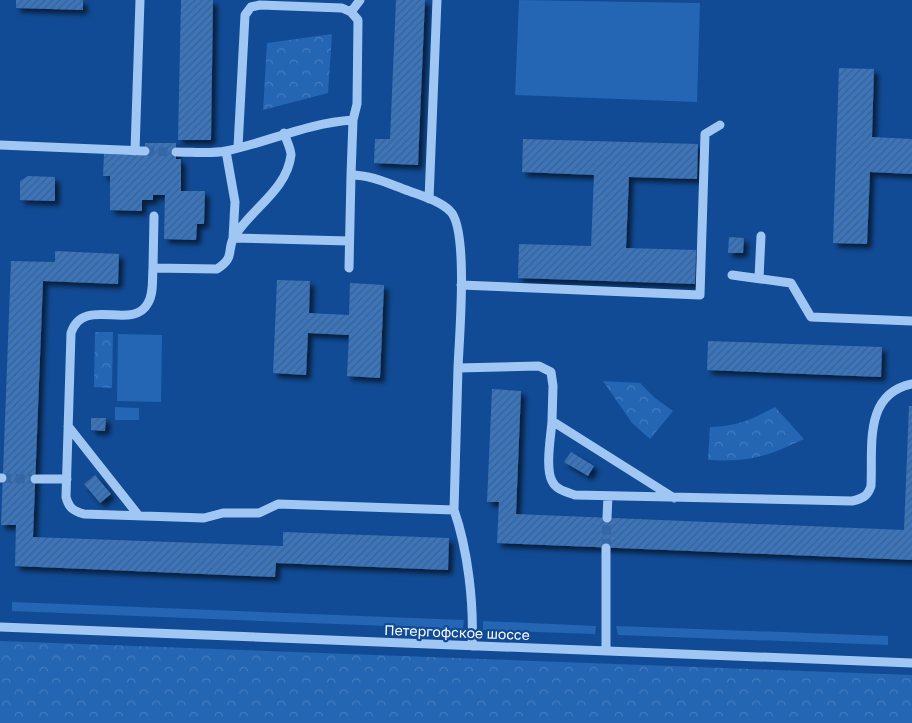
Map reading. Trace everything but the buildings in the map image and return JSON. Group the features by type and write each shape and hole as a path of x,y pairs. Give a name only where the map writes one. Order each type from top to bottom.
{"street":[{"path":"135,151 140,0"},
{"path":"351,12 360,0"},
{"path":"429,199 437,0"},
{"path":"238,147 244,15 251,7 260,5 342,8 351,12 358,20 357,104 352,120 349,268"},
{"path":"176,152 226,151 284,133 336,121 352,120"},
{"path":"461,284 700,295 705,134 720,125"},
{"path":"233,238 284,178 291,154 284,133"},
{"path":"0,145 145,151"},
{"path":"153,268 217,270 226,264 232,253 235,202 226,151"},
{"path":"351,175 366,175 429,199 450,210 458,221 461,284 454,510 463,541 472,615 472,646"},
{"path":"154,216 153,268 148,303 140,312 130,315 90,315 81,317 74,324 71,333 68,506 76,512 204,518 223,513 259,513 278,504 454,510"},
{"path":"759,278 761,236"},
{"path":"233,238 349,241"},
{"path":"732,275 791,283 811,317 912,321"},
{"path":"458,368 538,366 550,372 553,386 549,471 552,482 562,490 575,494 608,496 852,501 861,499 869,494 871,486 874,419 881,402 894,391 912,384"},
{"path":"552,421 674,498"},
{"path":"68,426 139,516"},
{"path":"35,479 67,480"},
{"path":"607,518 608,496"},
{"path":"606,548 606,651"},
{"name":"Петергофское шоссе","path":"0,627 912,663"}],"green space":[{"path":"519,0 700,3 697,102 515,95"},
{"path":"332,34 328,93 263,110 267,43"},
{"path":"95,332 113,332 112,388 94,387"},
{"path":"118,334 162,335 161,402 117,401"},
{"path":"603,381 640,383 655,398 673,411 650,439 632,423"},
{"path":"115,407 139,408 139,420 115,420"},
{"path":"775,407 804,439 757,457 736,460 708,460 710,427 744,422"},
{"path":"12,602 464,620 463,629 12,611"},
{"path":"483,621 596,626 595,634 483,630"},
{"path":"616,626 888,636 888,645 618,635"},
{"path":"0,641 912,675 912,723 0,723"}],"tunnel":[{"path":"145,151 176,152"},
{"path":"2,478 35,479"},
{"path":"606,548 607,518"}]}
